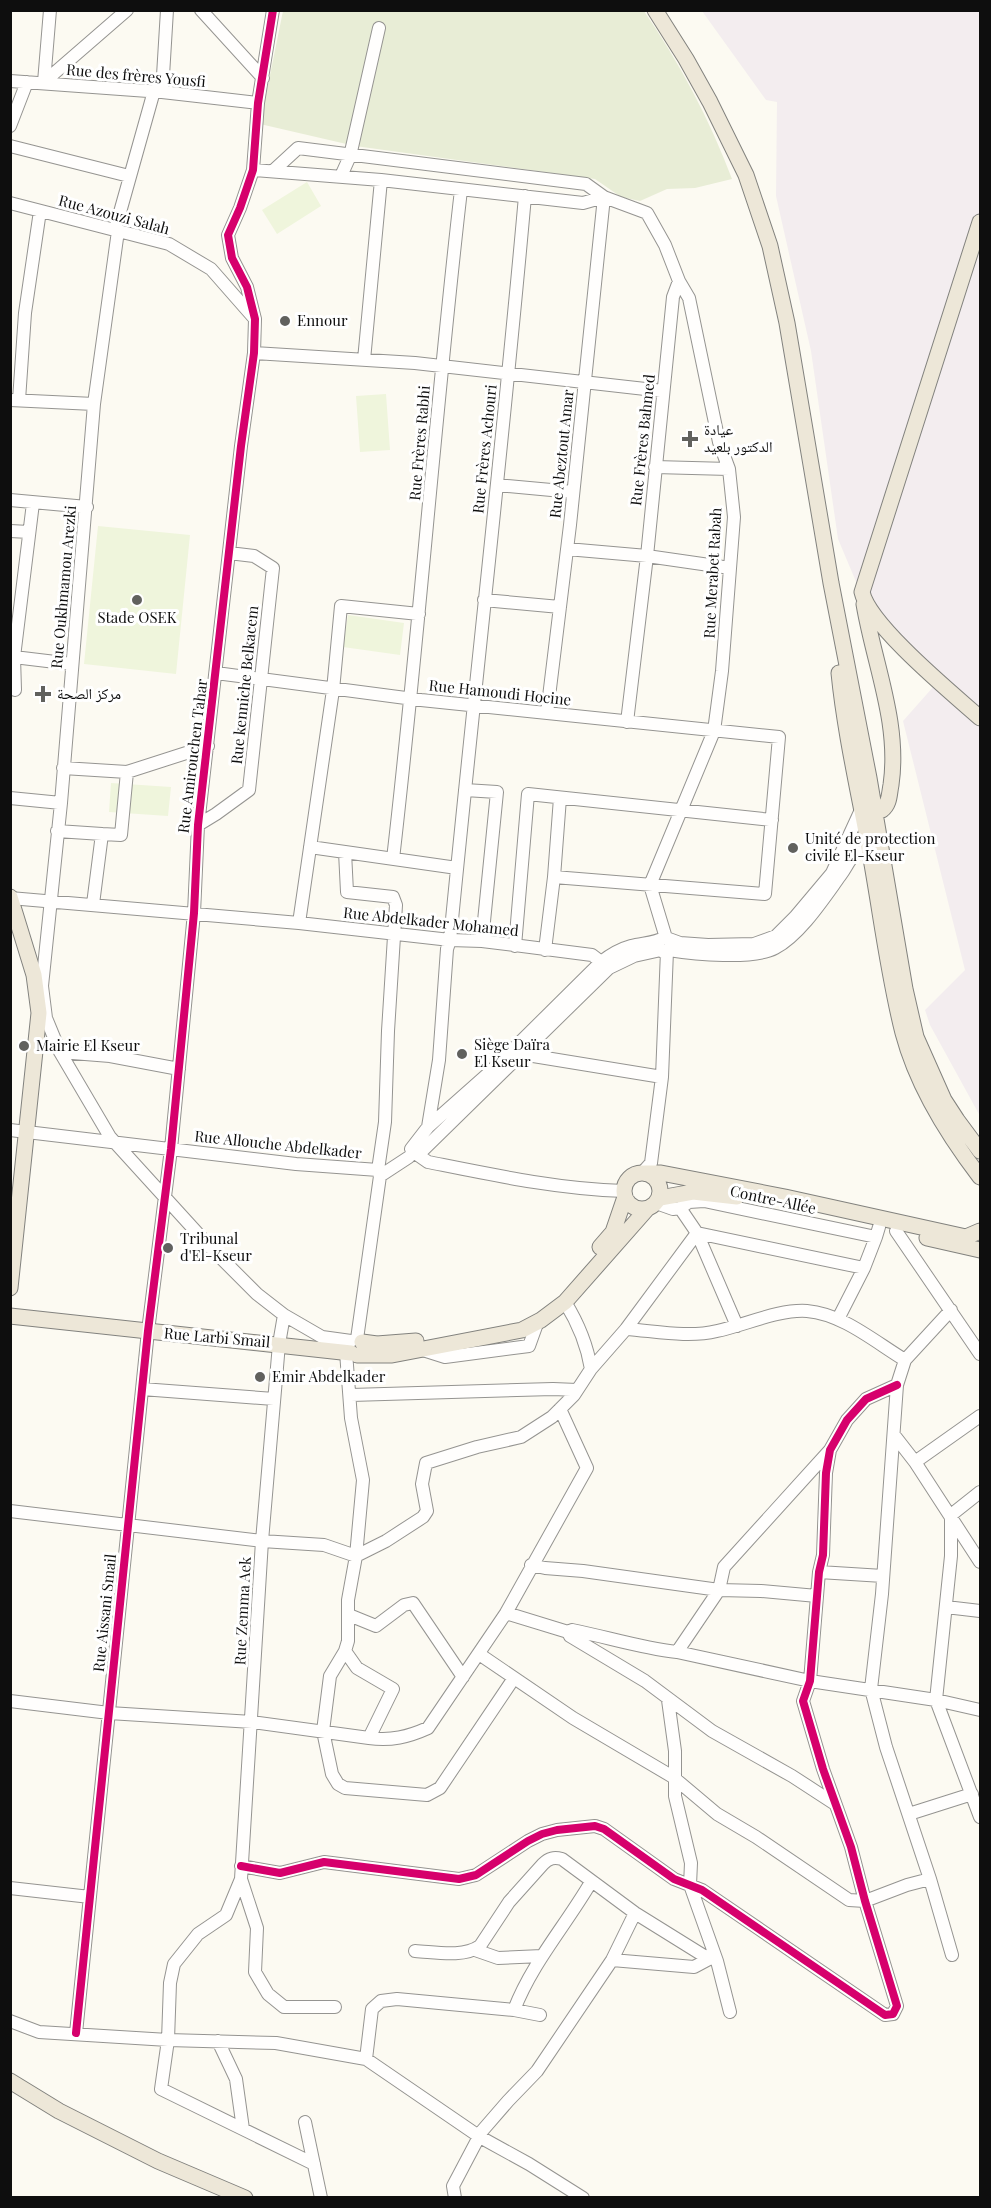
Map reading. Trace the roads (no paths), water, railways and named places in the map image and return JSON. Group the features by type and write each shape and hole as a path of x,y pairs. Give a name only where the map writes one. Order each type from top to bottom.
{"main road":[{"path":"655,10 710,102 746,175 770,246 787,323 867,810 916,1037 944,1100 981,1151"},
{"path":"867,810 882,810 888,801 892,729 862,592 981,222"},
{"path":"863,598 886,631 981,718"},
{"path":"867,810 869,850 897,1002 909,1051 923,1087 938,1114 960,1150 981,1177"},
{"path":"10,1288 18,1130 39,1013 34,975 11,898"},
{"path":"353,1348 392,1355 522,1330 538,1322 565,1302 654,1203 661,1192 659,1182 655,1177 644,1173"},
{"path":"353,1348 403,1343 492,1327 528,1317 557,1297 613,1232 627,1180 632,1175 661,1173 785,1197 981,1240"},
{"path":"624,1194 634,1207 693,1192 735,1197 877,1232 896,1231 981,1250"},
{"path":"963,1236 981,1231"},
{"name":"Rue Larbi Smail","path":"10,1316 279,1344 353,1348"},
{"path":"10,2081 59,2111 158,2161 245,2198"}],"street":[{"path":"44,82 50,10"},
{"path":"44,82 127,10"},
{"name":"Rue Oukhmamou Arezki","path":"167,10 158,92 129,176 117,231 94,404 61,803 42,986 46,1018 60,1052 116,1144 257,1294 284,1315 322,1337 353,1348"},
{"path":"201,10 264,78"},
{"name":"Rue Amirouchen Tahar","path":"165,1196 194,913 198,825 254,353 255,319 247,287 232,258 228,236 253,170 258,103 264,78 273,10"},
{"path":"341,176 350,156 379,28"},
{"name":"Rue des frères Yousfi","path":"10,81 158,92 258,103"},
{"path":"10,126 27,82"},
{"path":"10,146 129,176"},
{"path":"273,171 298,148 586,184 604,197 647,213 665,245 679,280"},
{"path":"253,170 341,176 583,203 604,197"},
{"path":"364,360 381,180"},
{"path":"554,180 557,200"},
{"name":"Rue Frères Rabhi","path":"393,859 412,699 442,366 461,190"},
{"name":"Rue Frères Achouri","path":"428,1126 439,1060 447,949 450,940 509,373 525,196"},
{"name":"Rue Abeztout Amar","path":"547,713 567,549 604,197"},
{"name":"Rue Azouzi Salah","path":"10,203 169,244 211,269 255,319"},
{"path":"40,211 15,400 94,404"},
{"name":"Rue Frères Bahmed","path":"627,722 647,556 673,297 679,280"},
{"name":"Rue Merabet Rabah","path":"651,885 714,731 722,671 734,517 729,469 719,442 689,298 679,280"},
{"path":"254,353 442,366 663,391"},
{"path":"655,467 729,469"},
{"path":"497,485 573,492"},
{"path":"10,500 87,507"},
{"path":"15,690 14,657 33,502"},
{"path":"10,531 29,532"},
{"path":"567,549 647,556 730,568"},
{"name":"Rue kenniche Belkacem","path":"198,825 249,790 273,568 254,556 229,553"},
{"path":"484,600 560,607"},
{"path":"299,923 333,690 341,606 419,614"},
{"path":"14,657 72,664"},
{"name":"Rue Hamoudi Hocine","path":"216,673 412,699 777,736 780,740 772,820"},
{"path":"63,768 127,772 208,746"},
{"path":"57,831 121,835 127,772"},
{"path":"465,790 497,792 482,941"},
{"path":"515,946 528,794 772,820 765,894 554,877"},
{"path":"10,798 61,803"},
{"path":"545,950 560,798"},
{"path":"379,1173 412,1154 521,1054 605,965 613,953 629,946 680,943 754,944 776,936 832,873 867,810"},
{"path":"93,904 102,834"},
{"path":"310,847 457,868"},
{"path":"665,945 732,954 759,953 773,949 785,942 808,918 842,874 850,858 858,852 869,850"},
{"path":"345,852 347,892 393,897 396,905 385,1122 353,1348 347,1374 351,1395 351,1418 363,1480 356,1556 348,1600 348,1641 345,1651 330,1676 323,1731 332,1774 338,1784 345,1788 427,1795 440,1788 448,1779 514,1678"},
{"path":"644,1173 651,1163 662,1077 665,945 651,885"},
{"name":"Rue Abdelkader Mohamed","path":"11,898 299,923 450,940 482,941 591,956 605,965"},
{"path":"412,1154 428,1126 605,965"},
{"path":"60,1052 110,1056 179,1069"},
{"path":"521,1054 662,1077"},
{"name":"Rue Allouche Abdelkader","path":"18,1130 116,1144 379,1173"},
{"path":"412,1154 428,1162 519,1180 624,1194"},
{"name":"Rue Aissani Smail","path":"76,2033 148,1331 165,1196"},
{"name":"Contre-Allée","path":"654,1203 673,1209 680,1208 689,1202 704,1201 877,1232"},
{"path":"680,1208 697,1233 737,1326"},
{"path":"896,1231 981,1353"},
{"path":"838,1319 864,1268 877,1232"},
{"path":"697,1233 864,1268"},
{"path":"10,1511 262,1541 324,1545 356,1556 386,1541 423,1517 427,1511 422,1484 426,1463 477,1447 521,1437 552,1417 626,1329 697,1233"},
{"path":"565,1302 575,1317 587,1348 591,1369"},
{"path":"951,1310 905,1360 897,1385 883,1576 871,1689 886,1747 930,1879 952,1955"},
{"path":"626,1329 699,1334 775,1315 806,1311 838,1319 905,1360"},
{"name":"Rue Zemma Aek","path":"241,1879 262,1541 279,1344 284,1315"},
{"path":"677,1652 719,1590 724,1567 830,1450 847,1420 866,1399 897,1385"},
{"path":"142,1389 274,1399"},
{"path":"351,1395 577,1390"},
{"path":"10,1701 109,1713 252,1722 387,1740 412,1736 428,1728 506,1612 587,1468 560,1409"},
{"path":"915,1462 981,1416"},
{"path":"894,1435 980,1558"},
{"path":"241,1866 280,1873 324,1862 459,1880 476,1875 542,1834 556,1830 595,1826 674,1879 702,1890 885,2015 893,2014 897,2006 865,1902 851,1847 803,1701 810,1681 819,1572 823,1556 826,1473 830,1450"},
{"path":"951,1515 981,1492"},
{"path":"951,1515 951,1556 936,1700 981,1817"},
{"path":"531,1565 719,1590 817,1596"},
{"path":"819,1572 883,1576"},
{"path":"349,1615 376,1626 404,1605 413,1603 463,1677"},
{"path":"946,1607 981,1611"},
{"path":"506,1612 568,1632 570,1636 645,1681 712,1731 792,1776 835,1804"},
{"path":"568,1632 572,1629 810,1681 936,1700 981,1710"},
{"path":"345,1651 357,1668 393,1689 369,1738"},
{"path":"479,1654 573,1718 674,1777 717,1814 756,1837 849,1900 865,1902 907,1885 930,1879"},
{"path":"668,1700 675,1751 675,1796 691,1863 690,1885 730,2012"},
{"path":"909,1814 972,1794"},
{"path":"414,1951 460,1953 475,1950 509,1902 547,1860 552,1858 562,1859 635,1913 711,1954"},
{"path":"241,1879 257,1928 255,1972 268,1994 284,2007 335,2007"},
{"path":"241,1879 226,1915 198,1934 174,1964 170,1983 168,2040 161,2089 314,2164"},
{"path":"514,2010 530,1974 572,1916 591,1882"},
{"path":"10,1888 90,1897"},
{"path":"455,2198 453,2186 482,2131 537,2071 612,1960 635,1913"},
{"path":"475,1950 498,1958 542,1956"},
{"path":"612,1960 694,1967 711,1954"},
{"path":"366,2059 372,2009 381,2001 396,1999 540,2014"},
{"path":"10,2022 39,2032 168,2040 276,2043 366,2059 480,2137 583,2198"},
{"path":"218,2041 236,2079 243,2129"},
{"path":"305,2122 321,2198"}],"place":[{"name":"Ennour","path":"285,321"},
{"name":"عيادة الدكتور بلعيد","path":"690,439"},
{"name":"Stade OSEK","path":"137,600"},
{"name":"مركز الصحة","path":"43,694"},
{"name":"Unité de protection civile El-Kseur","path":"793,848"},
{"name":"Mairie El Kseur","path":"24,1046"},
{"name":"Siège Daïra El Kseur","path":"462,1054"},
{"name":"Tribunal d'El-Kseur","path":"168,1248"},
{"name":"Emir Abdelkader","path":"260,1377"}]}
